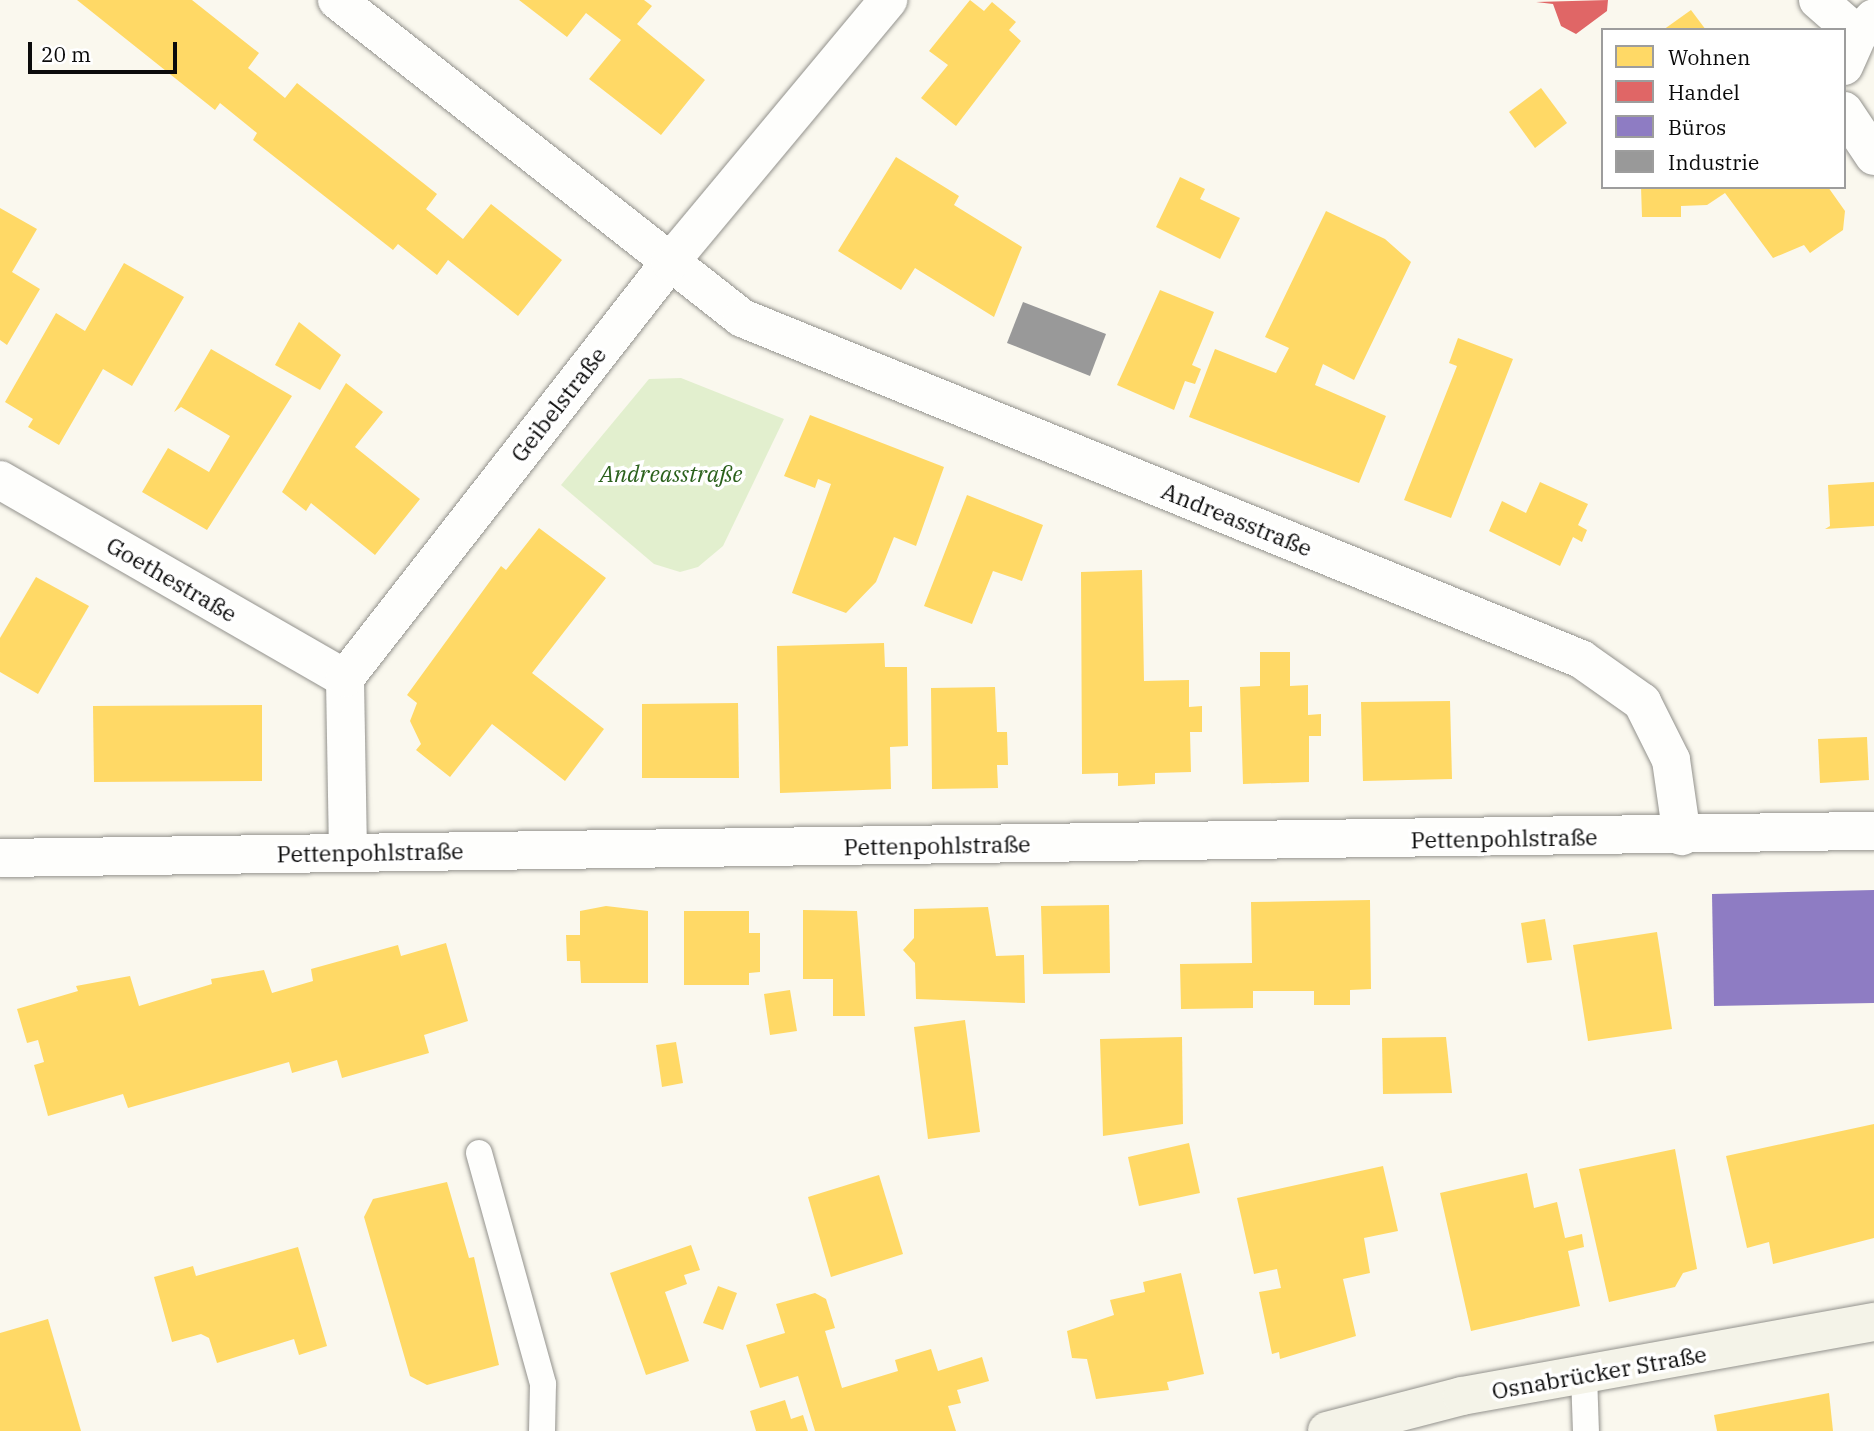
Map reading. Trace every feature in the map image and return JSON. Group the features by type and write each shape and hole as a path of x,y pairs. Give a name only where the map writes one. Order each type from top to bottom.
{"street":[{"name":"Andreasstraße","path":"337,0 742,318 1581,659 1642,702 1671,760 1682,836"},
{"name":"Geibelstraße","path":"345,678 670,262 888,0"},
{"path":"1818,0 1859,39"},
{"path":"1846,114 1874,156"},
{"name":"Goethestraße","path":"0,480 345,678"},
{"path":"345,678 348,852"},
{"name":"Pettenpohlstraße","path":"0,858 1682,836 1874,831"},
{"name":"Osnabrücker Straße","path":"1326,1431 1461,1396 1874,1322"}],"lane":[{"path":"479,1153 543,1384 542,1431"},
{"path":"1584,1375 1586,1431"}],"green space":[{"name":"Andreasstraße","path":"681,378 784,419 723,546 698,567 680,572 654,564 561,485 649,379"}],"building: Wohnen":[{"path":"77,0 192,0 259,53 248,68 285,98 297,83 437,194 426,209 463,239 491,204 562,260 518,316 448,260 437,275 398,244 393,250 253,140 257,133 220,103 215,110"},
{"path":"519,0 644,0 652,6 637,24 705,80 661,135 589,79 621,40 586,13 567,37"},
{"path":"970,0 984,11 992,2 1016,22 1009,30 1021,41 956,126 921,98 948,65 929,51"},
{"path":"1691,10 1704,28 1666,28"},
{"path":"1541,88 1567,123 1535,148 1509,112"},
{"path":"896,157 959,196 954,205 1022,247 994,317 915,268 901,290 838,251"},
{"path":"1180,177 1205,189 1200,199 1240,218 1220,259 1156,227"},
{"path":"1641,189 1829,189 1845,211 1843,230 1810,253 1804,245 1773,258 1725,193 1707,205 1681,206 1681,217 1642,217"},
{"path":"0,208 37,229 12,272 40,289 7,345 0,340"},
{"path":"1326,211 1385,239 1411,262 1354,380 1323,364 1315,385 1386,416 1359,483 1189,417 1215,349 1276,373 1289,348 1265,337"},
{"path":"124,263 184,297 132,386 103,369 59,445 28,427 33,419 5,402 56,313 85,331"},
{"path":"1160,290 1214,312 1192,365 1201,369 1195,384 1185,381 1174,410 1117,385"},
{"path":"299,322 341,355 320,390 275,365"},
{"path":"1458,338 1513,359 1451,518 1404,500 1457,366 1449,363"},
{"path":"211,349 292,396 207,530 142,492 168,448 209,472 230,436 181,407 174,412"},
{"path":"346,383 383,412 355,447 420,499 375,555 311,503 306,511 282,492"},
{"path":"810,415 944,467 916,546 894,537 876,582 846,613 792,593 831,484 818,479 815,488 784,476"},
{"path":"1540,482 1588,504 1578,525 1587,530 1582,542 1573,537 1560,566 1489,531 1502,501 1526,513"},
{"path":"1874,482 1874,526 1825,529 1830,526 1828,485"},
{"path":"967,495 1043,525 1022,581 993,571 972,624 924,606"},
{"path":"539,528 606,578 532,673 604,729 565,781 492,724 450,777 416,750 421,744 410,721 417,703 407,695 501,566 506,570"},
{"path":"1142,570 1144,681 1189,680 1189,707 1202,706 1202,732 1190,732 1191,772 1155,773 1155,784 1118,786 1118,773 1082,774 1081,572"},
{"path":"36,577 89,606 38,694 0,672 0,638"},
{"path":"884,643 885,667 907,667 908,746 890,747 891,789 780,793 777,646"},
{"path":"1260,652 1290,652 1290,686 1308,685 1308,715 1321,714 1321,736 1309,736 1309,782 1243,784 1240,687 1260,686"},
{"path":"995,687 997,732 1007,732 1008,765 997,765 998,788 932,789 931,688"},
{"path":"1450,701 1452,779 1363,781 1361,702"},
{"path":"738,703 739,778 642,778 642,704"},
{"path":"262,705 262,781 94,782 93,706"},
{"path":"1867,737 1869,780 1820,783 1818,739"},
{"path":"1370,900 1371,989 1350,990 1350,1005 1314,1005 1314,991 1253,991 1253,1008 1181,1009 1180,964 1252,963 1251,902"},
{"path":"1109,905 1110,973 1043,974 1041,906"},
{"path":"606,906 648,911 648,983 581,983 580,961 567,961 566,935 580,935 580,911"},
{"path":"988,907 996,956 1024,955 1025,1003 916,999 915,963 903,950 914,938 914,909"},
{"path":"803,910 857,911 865,1016 833,1016 833,979 803,979"},
{"path":"684,911 749,911 749,933 760,933 760,972 749,973 749,985 684,985"},
{"path":"1545,919 1552,960 1527,963 1521,923"},
{"path":"1657,932 1672,1029 1588,1041 1573,945"},
{"path":"446,943 468,1021 424,1035 429,1053 342,1078 337,1060 292,1073 289,1062 128,1108 123,1094 48,1116 34,1065 44,1062 38,1040 27,1043 17,1009 78,991 76,986 130,976 139,1006 212,984 211,979 264,970 272,993 313,981 311,969 398,945 401,956"},
{"path":"790,990 797,1031 770,1035 764,994"},
{"path":"965,1020 980,1132 928,1139 914,1027"},
{"path":"1182,1037 1183,1124 1103,1136 1100,1039"},
{"path":"1446,1037 1452,1093 1383,1094 1382,1038"},
{"path":"676,1042 683,1083 662,1087 656,1045"},
{"path":"1874,1124 1874,1238 1773,1264 1769,1242 1747,1248 1726,1156"},
{"path":"1189,1143 1200,1193 1139,1206 1128,1157"},
{"path":"1675,1149 1697,1269 1683,1273 1675,1287 1609,1302 1579,1169"},
{"path":"1383,1166 1398,1231 1364,1238 1370,1273 1343,1279 1356,1336 1280,1359 1279,1352 1272,1354 1259,1292 1281,1288 1277,1269 1254,1274 1237,1198"},
{"path":"1527,1173 1534,1208 1557,1202 1565,1238 1582,1234 1584,1247 1568,1251 1580,1306 1471,1331 1440,1193"},
{"path":"879,1175 903,1254 831,1277 808,1197"},
{"path":"447,1182 469,1258 474,1257 499,1365 427,1385 410,1376 364,1217 373,1199"},
{"path":"691,1245 700,1270 684,1275 687,1284 665,1292 689,1361 646,1375 610,1273"},
{"path":"298,1247 327,1346 299,1355 294,1339 217,1363 209,1338 201,1334 172,1342 154,1277 193,1266 196,1276"},
{"path":"1181,1273 1204,1374 1167,1382 1169,1390 1096,1399 1087,1359 1072,1358 1067,1331 1114,1315 1110,1300 1145,1292 1143,1282"},
{"path":"718,1286 737,1293 723,1330 703,1323"},
{"path":"815,1293 826,1299 835,1328 825,1331 842,1388 898,1371 895,1360 931,1349 938,1371 982,1357 989,1381 957,1390 961,1403 948,1406 956,1431 815,1431 798,1376 760,1388 746,1345 785,1333 776,1304"},
{"path":"48,1319 81,1431 0,1431 0,1333"},
{"path":"1829,1393 1833,1431 1717,1431 1714,1415"},
{"path":"785,1400 791,1419 803,1415 808,1431 756,1431 750,1411"}],"building: Handel":[{"path":"1608,0 1607,11 1576,34 1561,26 1553,4 1536,2"}],"building: Büros":[{"path":"1874,890 1874,1003 1714,1006 1712,894"}],"building: Industrie":[{"path":"1023,302 1106,334 1090,376 1007,343"}]}
